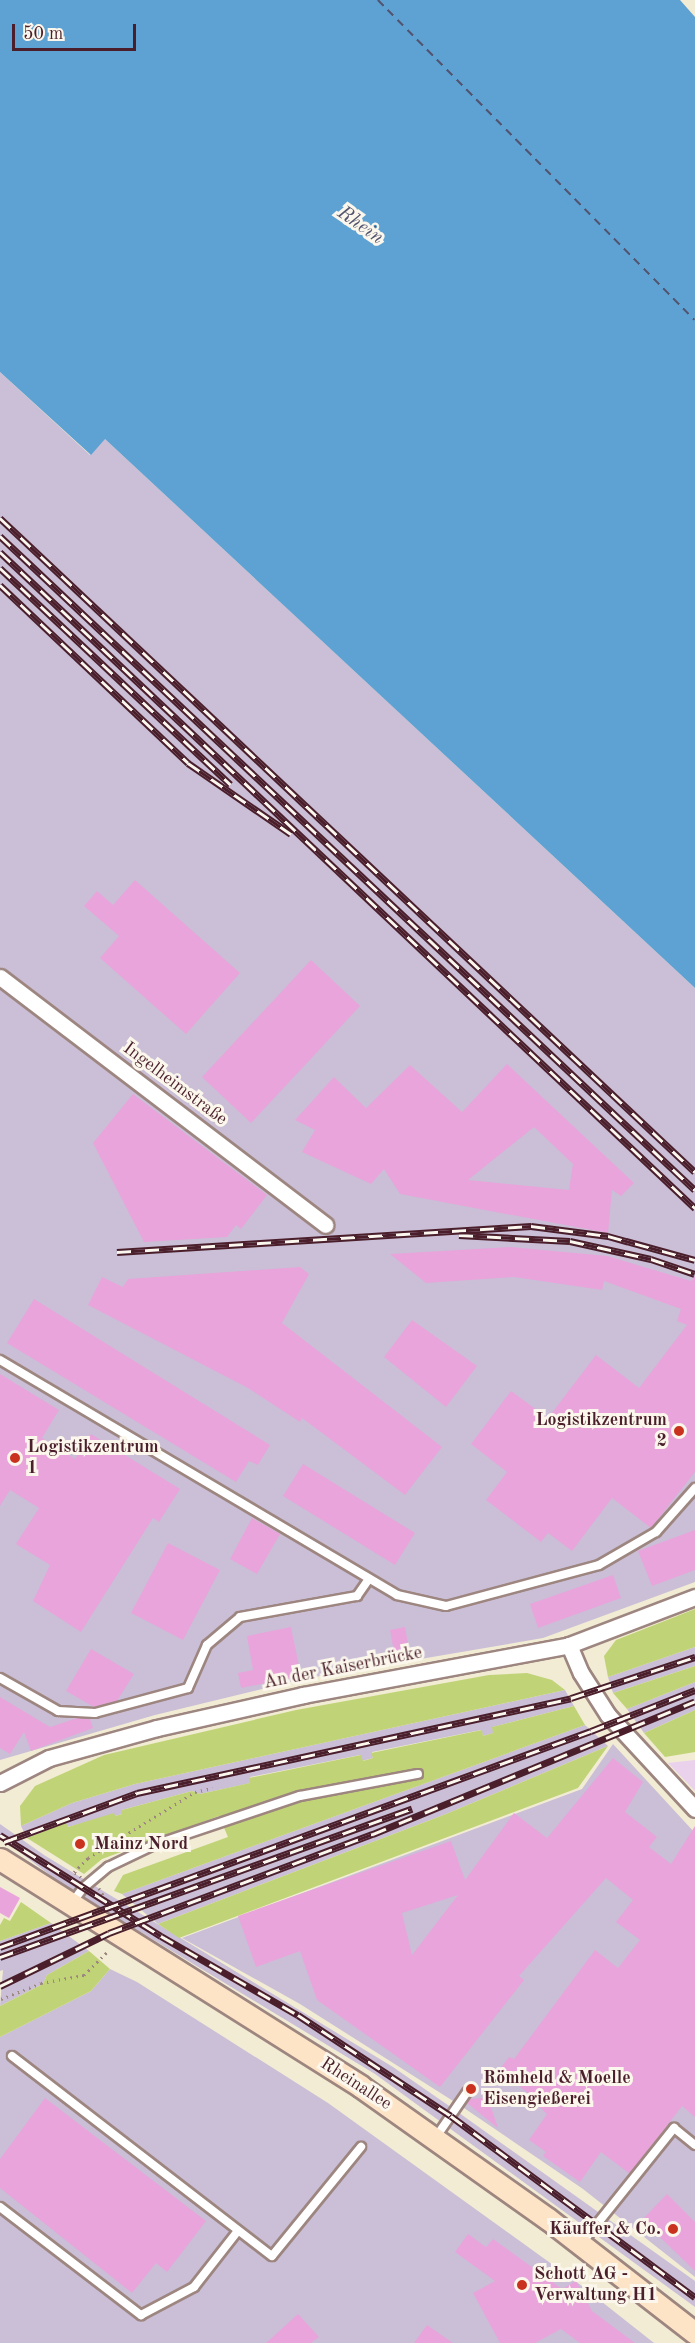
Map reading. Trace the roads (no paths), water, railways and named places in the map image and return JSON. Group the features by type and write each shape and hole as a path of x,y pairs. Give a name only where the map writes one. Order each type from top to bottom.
{"main road":[{"name":"Rheinallee","path":"0,1859 360,2086 581,2244 695,2334"}],"street":[{"name":"Ingelheimstraße","path":"0,977 325,1225"},
{"name":"An der Kaiserbrücke","path":"0,1783 49,1758 157,1728 303,1695 569,1646 695,1596"},
{"path":"569,1646 581,1673 608,1714 695,1809"}],"lane":[{"path":"0,1360 397,1595 446,1606 599,1565 656,1532 695,1488"},
{"path":"0,1678 58,1711 86,1712 188,1688 207,1645 240,1617 357,1596 369,1579"},
{"path":"72,1904 82,1888 108,1867 154,1845 300,1796 418,1774"},
{"path":"12,2056 237,2232 272,2256 361,2147"},
{"path":"435,2138 468,2092"},
{"path":"581,2244 674,2128 695,2145"},
{"path":"0,2206 141,2315 194,2287 237,2232"}],"water":[{"name":"Rhein","path":"0,0 680,0 695,17 695,988 105,439 91,455 0,372"}],"railway":[{"path":"0,518 695,1172"},
{"path":"0,536 695,1190"},
{"path":"0,552 695,1208"},
{"path":"0,568 230,784"},
{"path":"0,585 188,763 291,834"},
{"path":"117,1252 531,1226 608,1236 695,1260"},
{"path":"459,1235 570,1241 651,1259 695,1274"},
{"path":"4,1842 137,1793 571,1698 695,1657"},
{"path":"0,1947 591,1731 695,1690"},
{"path":"0,1986 109,1933 373,1834 695,1701"},
{"path":"0,1957 412,1809"},
{"path":"0,1835 161,1936 298,2015 451,2116 695,2297"}],"place":[{"name":"Logistikzentrum 2","path":"679,1431"},
{"name":"Logistikzentrum 1","path":"15,1458"},
{"name":"Mainz Nord","path":"80,1844"},
{"name":"Römheld & Moelle Eisengießerei","path":"471,2089"},
{"name":"Käuffer & Co.","path":"673,2229"},
{"name":"Schott AG - Verwaltung H1","path":"522,2285"}]}
